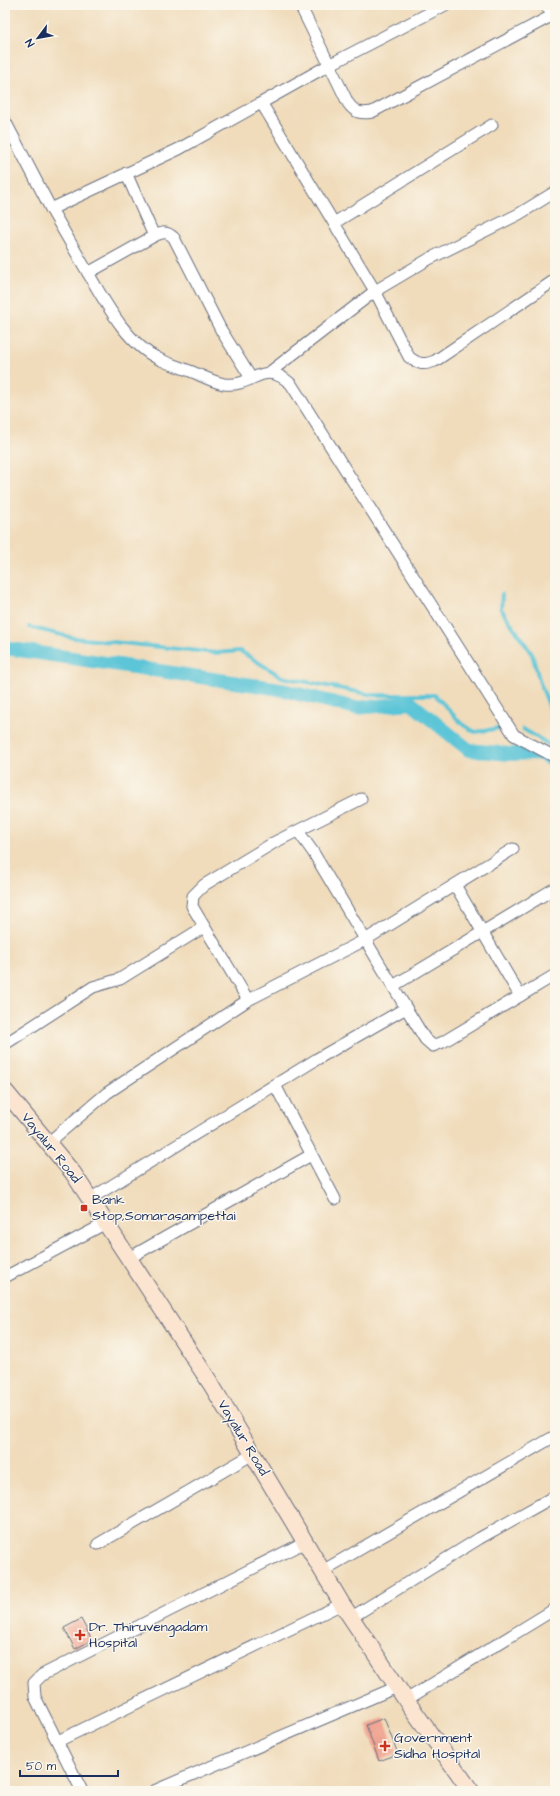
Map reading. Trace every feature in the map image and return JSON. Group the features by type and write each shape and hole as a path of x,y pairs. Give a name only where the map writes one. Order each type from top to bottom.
{"main road":[{"name":"Vayalur Road","path":"5,1091 73,1173 211,1384 305,1542 324,1570 342,1604 401,1693 471,1791"}],"street":[{"path":"300,5 348,104 353,111 362,114 372,112 555,15 545,5"},
{"path":"51,209 179,149 262,104 329,65 446,5"},
{"path":"262,104 375,291 409,357 416,363 424,364 435,361 555,280"},
{"path":"5,121 51,209 111,311 124,329 139,345 158,358 223,384 237,383 270,372 375,291 429,260 519,214 555,192"},
{"path":"334,223 492,125"},
{"path":"126,173 154,236"},
{"path":"88,273 154,236 162,232 168,233 174,238 221,330 251,378"},
{"path":"270,372 282,376 291,384 514,735 555,757"},
{"path":"248,1000 192,906 193,896 204,885 275,842 360,799"},
{"path":"298,831 313,852 425,1039 433,1046 443,1042 555,975"},
{"path":"48,1143 107,1093 248,1000 365,940 513,849"},
{"path":"455,885 520,996"},
{"path":"394,986 552,890"},
{"path":"5,1044 93,987 120,979 204,927"},
{"path":"90,1199 275,1085 406,1008"},
{"path":"275,1085 335,1199"},
{"path":"129,1258 311,1154"},
{"path":"5,1277 106,1223"},
{"path":"324,1570 555,1436"},
{"path":"98,1544 253,1454"},
{"path":"352,1617 480,1538 555,1496"},
{"path":"82,1791 35,1697 34,1683 42,1675 305,1542"},
{"path":"58,1741 342,1604"},
{"path":"154,1791 401,1693 555,1609"}],"building":[{"path":"81,1619 92,1640 75,1649 64,1628"},
{"path":"384,1718 398,1754 379,1761 366,1725"}],"waterway":[{"path":"502,594 501,609 532,654 540,683 555,721"},
{"path":"29,627 74,638 217,653 240,651 282,677 373,695 435,695 462,724 475,732 501,728"},
{"path":"5,648 274,688 356,708 411,703 469,750 509,754 539,753 552,760"},
{"path":"523,729 555,748"}],"place":[{"name":"Bank Stop,Somarasampettai","path":"84,1208"},
{"name":"Dr. Thiruvengadam Hospital","path":"80,1635"},
{"name":"Government Sidha Hospital","path":"385,1746"}]}
